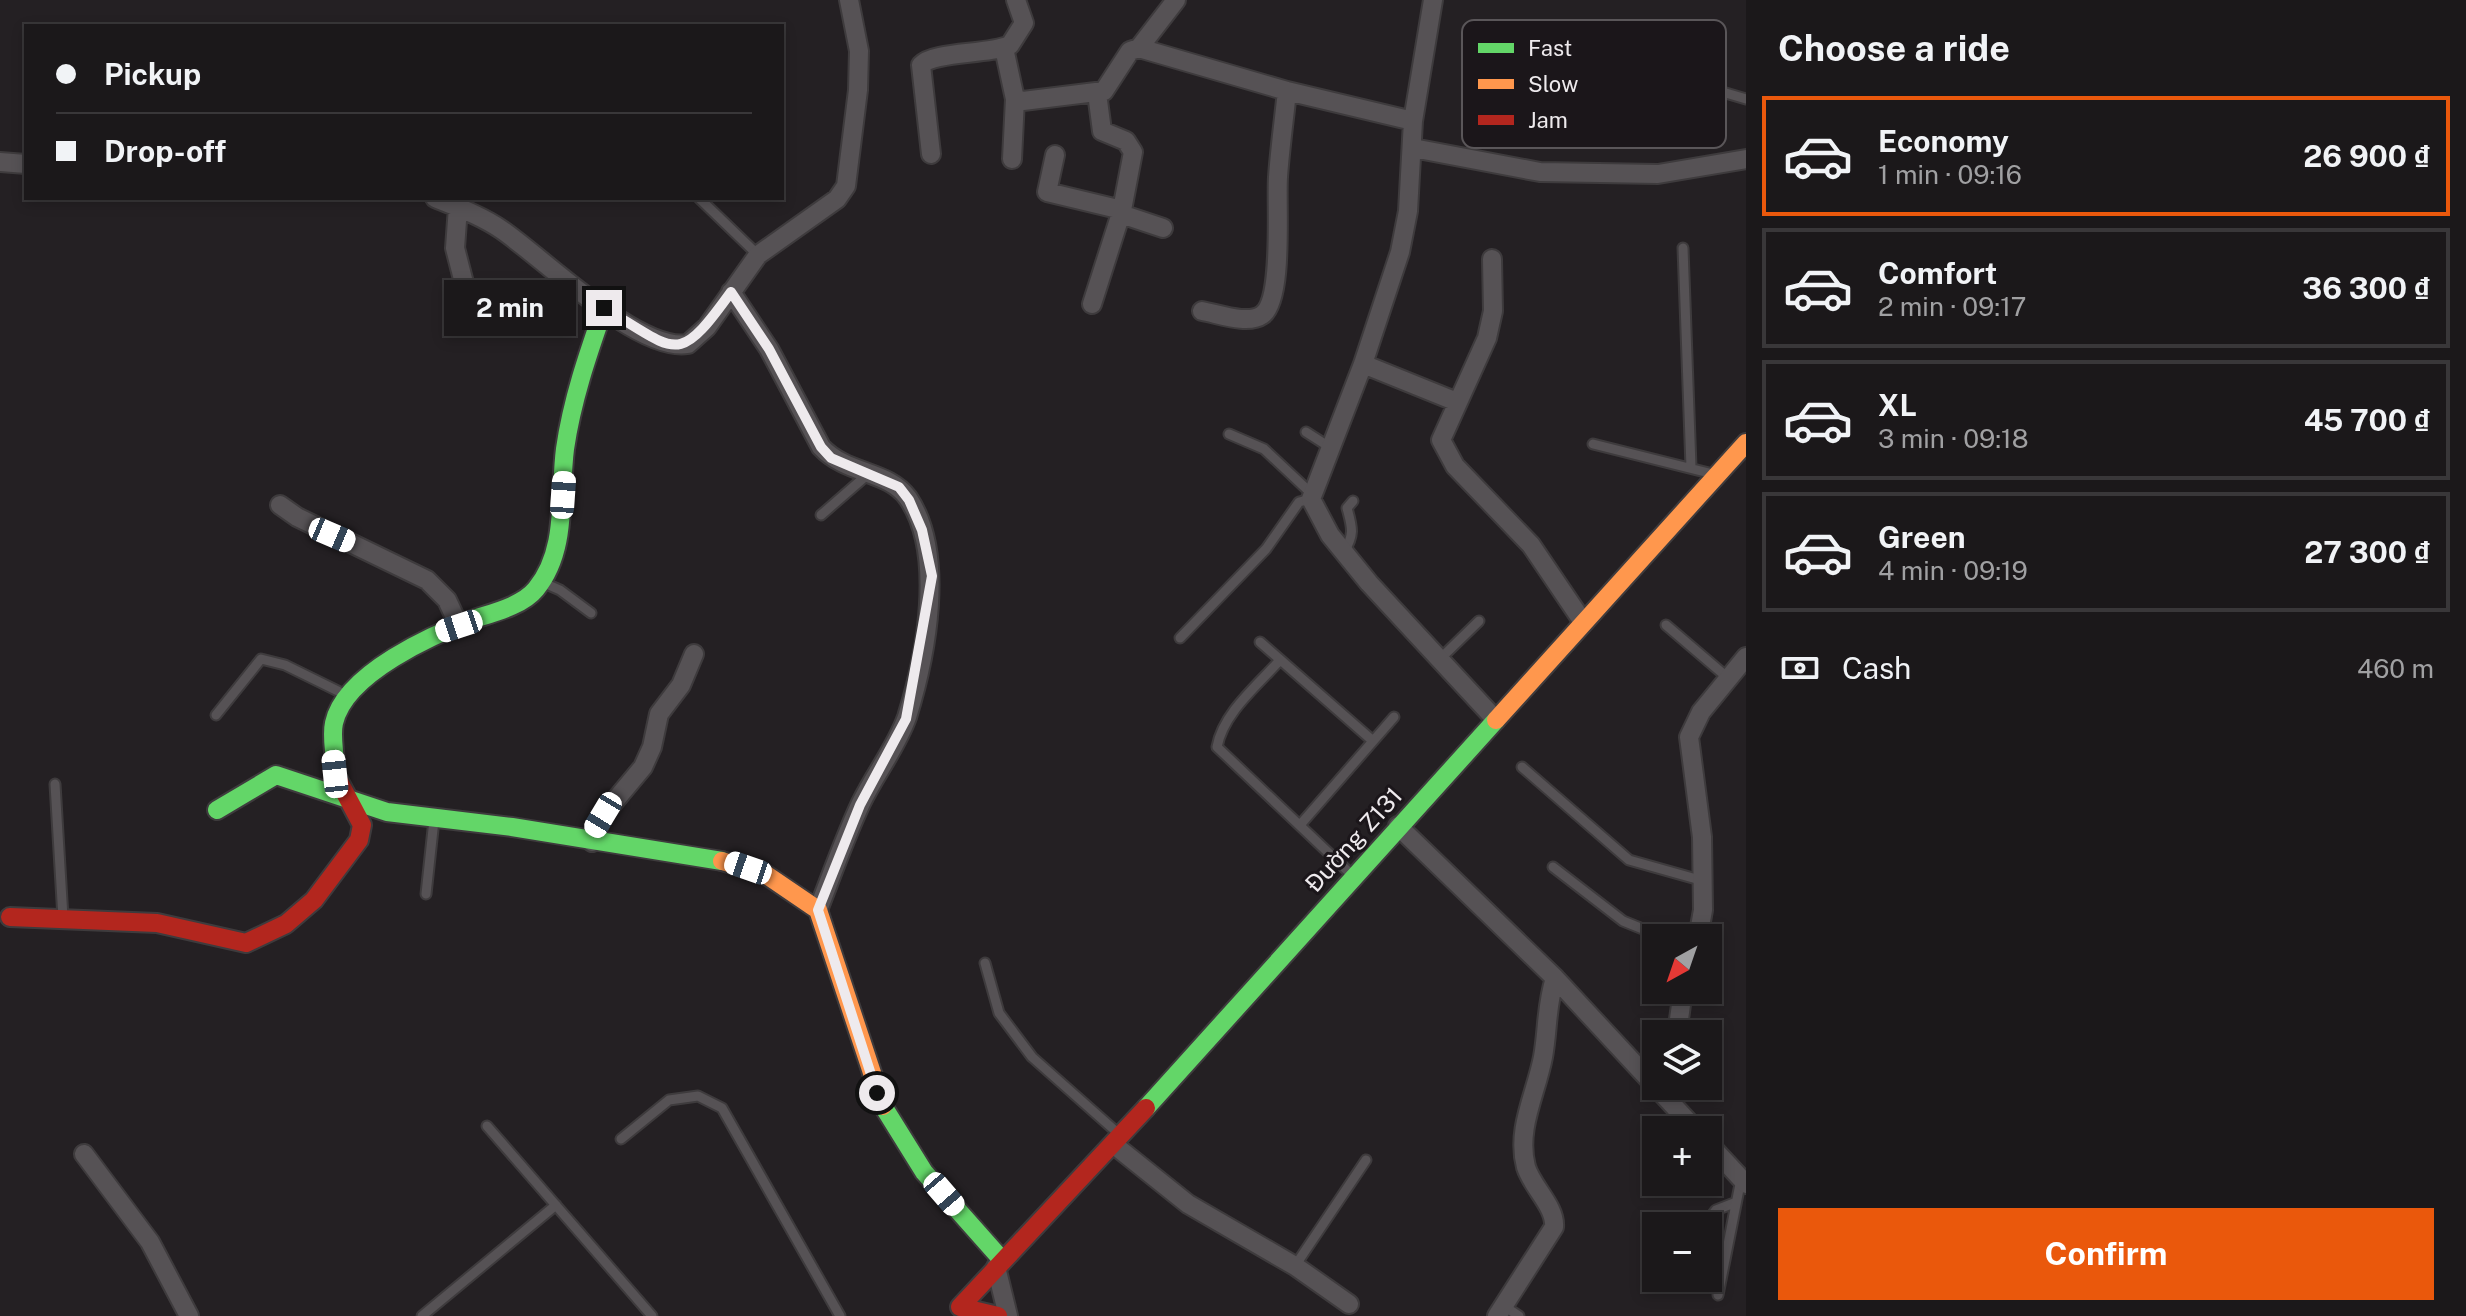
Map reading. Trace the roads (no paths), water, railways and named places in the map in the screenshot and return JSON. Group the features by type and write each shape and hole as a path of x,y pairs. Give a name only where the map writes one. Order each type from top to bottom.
{"street":[{"path":"440,200 501,229 604,308 663,343 677,346 697,337 758,255 837,199 846,186 859,51 849,0"},
{"path":"931,154 921,65 928,59 1004,48 1018,37 1024,23 1016,0"},
{"path":"1015,99 1033,102 1097,93 1110,84 1130,51 1139,48 1176,0"},
{"path":"1433,0 1413,121 1408,211 1400,252 1363,364 1312,497 1316,513 1344,552 1495,719"},
{"path":"1004,48 1015,99 1012,159"},
{"path":"1139,48 1287,91 1413,121"},
{"path":"1202,311 1248,319 1261,317 1268,309 1277,265 1278,174 1287,91"},
{"path":"1092,304 1122,212 1133,152 1126,141 1102,131 1097,93"},
{"path":"1413,148 1540,172 1658,174 1746,159"},
{"path":"1055,155 1047,192 1122,212 1163,228"},
{"path":"0,162 24,164"},
{"path":"458,207 455,248 464,283"},
{"path":"1492,259 1493,311 1487,338 1442,432 1443,449 1531,545 1583,622"},
{"path":"731,292 769,349 821,447 831,458 867,475 887,479 909,500 922,530 932,576 906,719 860,805 818,910"},
{"path":"10,917 157,923 246,943 286,924 314,900 359,840 362,825 335,774 334,723 347,696 403,650 511,606 542,583 550,568 561,517 565,449 581,373 604,308"},
{"path":"1363,364 1457,402"},
{"name":"Đường Z131","path":"957,1312 999,1263 1117,1140 1746,443"},
{"path":"280,505 297,517 427,580 447,600 459,626"},
{"path":"592,842 603,815 643,767 652,747 659,714 681,685 694,654"},
{"path":"1700,924 1702,837 1689,737 1701,712 1746,657"},
{"path":"217,810 247,796 272,774 387,812 731,862 765,874 818,910 871,1078 884,1108 924,1172 999,1263 1008,1316"},
{"path":"1398,826 1642,1064"},
{"path":"1507,1313 1554,1227 1553,1212 1535,1189 1526,1166 1524,1135 1541,1068 1545,1013 1555,978"},
{"path":"1117,1140 1188,1204 1295,1266 1349,1304"},
{"path":"84,1154 150,1242 189,1316"},
{"path":"1722,1158 1744,1182"},
{"path":"957,1312 998,1316"}],"lane":[{"path":"1726,93 1746,99"},
{"path":"701,200 758,255"},
{"path":"1683,248 1691,467"},
{"path":"1306,432 1331,448"},
{"path":"1180,638 1266,549 1299,502 1312,497 1264,449 1229,434"},
{"path":"1593,444 1717,475"},
{"path":"821,515 867,475"},
{"path":"1344,552 1354,528 1347,508 1353,501"},
{"path":"542,583 560,590 591,613"},
{"path":"1441,658 1479,621"},
{"path":"1666,625 1728,678"},
{"path":"1260,642 1373,741"},
{"path":"216,715 261,659 285,665 347,696"},
{"path":"1280,660 1228,718 1220,732 1217,747 1353,876"},
{"path":"1300,825 1394,717"},
{"path":"1522,767 1629,860 1700,880"},
{"path":"55,784 63,918"},
{"path":"426,894 435,817"},
{"path":"1553,867 1612,914 1642,928"},
{"path":"985,963 999,1013 1032,1057 1117,1140"},
{"path":"621,1139 669,1100 698,1096 722,1108 840,1316"},
{"path":"487,1126 652,1316"},
{"path":"1295,1266 1366,1160"},
{"path":"1718,1295 1734,1203 1744,1182"},
{"path":"1714,1212 1734,1203"},
{"path":"422,1316 556,1205"}]}
